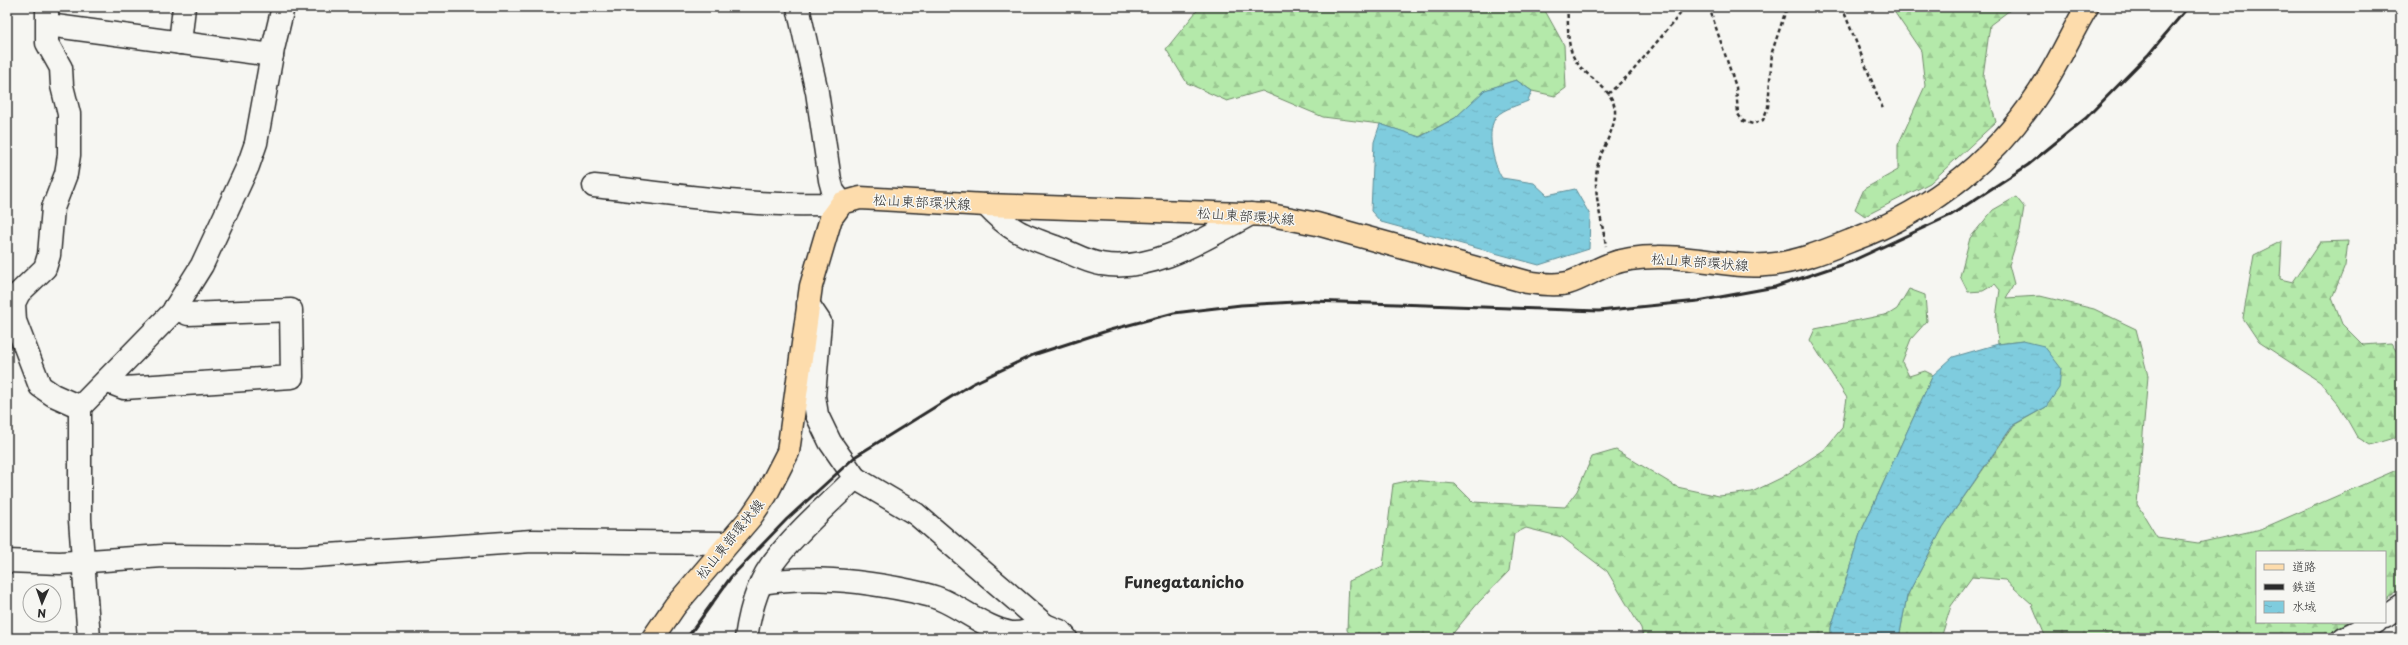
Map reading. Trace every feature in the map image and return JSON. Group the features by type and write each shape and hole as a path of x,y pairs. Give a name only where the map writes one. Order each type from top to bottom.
{"main road":[{"name":"松山東部環状線","path":"653,638 727,543 751,516 766,495 788,452 808,304 831,218 842,203 860,198 986,205 1271,215 1317,224 1527,282 1549,285 1568,283 1609,264 1632,258 1684,258 1745,266 1784,264 1817,254 1896,222 1943,194 1970,171 2006,134 2048,79 2088,7"}],"street":[{"path":"180,43 184,7"},
{"path":"89,638 80,520 80,407 155,332 176,308 202,265 248,166 262,119 272,55 283,7"},
{"path":"798,7 818,92 830,180 833,191 842,203"},
{"path":"80,407 53,395 40,386 15,321 13,311 14,303 19,293 44,268 49,255 53,208 66,174 69,155 69,114 62,86 61,68 47,43 47,16 180,43 272,55"},
{"path":"594,186 738,201 798,204 842,203"},
{"path":"986,205 1001,221 1026,238 1084,259 1117,266 1138,264 1162,258 1251,214"},
{"path":"808,304 820,322 814,396 818,416 830,442 855,478 916,514 980,571 1045,625 1060,631 1066,638"},
{"path":"106,381 124,388 292,377 291,310 188,314 176,308"},
{"path":"746,638 750,614 762,584 775,559 855,478"},
{"path":"7,561 60,563 82,560 163,556 299,557 532,541 727,543"},
{"path":"762,584 789,579 851,583 911,591 940,599 991,625 1012,633 1031,630 1045,625"},
{"path":"2386,615 2401,606"},
{"path":"2344,638 2374,623"}],"path":[{"path":"1567,7 1568,38 1575,58 1588,76 1612,98 1615,110 1614,123 1598,166 1595,187 1609,264"},
{"path":"1608,94 1631,73 1686,7"},
{"path":"1709,7 1733,77 1738,114 1743,121 1753,124 1762,120 1768,107 1772,52 1787,7"},
{"path":"1842,7 1882,108"}],"green space":[{"path":"1200,7 1543,7 1564,45 1566,88 1555,96 1532,91 1516,80 1486,90 1455,118 1419,137 1380,124 1323,117 1262,91 1227,101 1187,83 1166,49"},
{"path":"1891,7 2014,7 1990,25 1983,76 1996,122 1930,183 1865,216 1855,209 1864,189 1898,170 1898,145 1925,86 1921,51"},
{"path":"2016,197 2024,207 2020,231 2009,265 2014,284 2006,298 2040,296 2094,309 2136,329 2148,376 2137,504 2157,537 2198,543 2261,529 2401,468 2401,589 2386,599 2386,551 2256,551 2256,623 2351,623 2330,638 2046,638 2032,604 2005,580 1972,577 1951,606 1941,638 1899,638 1907,596 1943,527 2014,425 2046,407 2023,341 1998,344 1996,317 2000,290 1995,284 1983,291 1968,292 1960,276 1970,238 1993,210"},
{"path":"2282,241 2280,279 2293,282 2320,242 2348,241 2345,266 2332,298 2342,324 2363,345 2391,343 2401,358 2401,441 2397,437 2370,445 2357,437 2339,405 2320,382 2259,342 2243,318 2254,255"},
{"path":"1909,289 1925,295 1927,321 1911,339 1902,362 1909,376 1925,371 1933,375 1860,534 1831,628 1831,638 1643,638 1641,628 1607,571 1562,537 1526,528 1514,534 1509,571 1479,602 1449,638 1352,638 1347,630 1349,581 1383,566 1393,484 1412,480 1455,484 1473,502 1565,507 1577,491 1592,457 1616,450 1677,487 1719,496 1752,492 1781,478 1824,450 1842,428 1847,398 1810,340 1815,329 1889,314 1897,309"}],"water":[{"path":"1516,80 1532,91 1528,101 1503,111 1493,122 1491,138 1493,156 1499,172 1502,178 1534,183 1547,195 1575,189 1590,215 1589,249 1539,265 1381,222 1371,211 1374,142 1380,124 1420,137 1455,118 1485,90"},
{"path":"2023,341 2044,346 2061,368 2059,388 2046,407 2013,425 1943,527 1907,596 1899,638 1831,638 1831,628 1860,534 1933,375 1953,357 1998,344"}],"railway":[{"path":"687,638 731,577 787,519 856,456 972,384 1033,355 1110,330 1174,313 1241,305 1312,301 1599,311 1698,301 1775,287 1852,261 1951,215 2028,165 2086,118 2149,54 2188,7"}],"district":[{"name":"Funegatanicho","path":"1184,582"}]}
